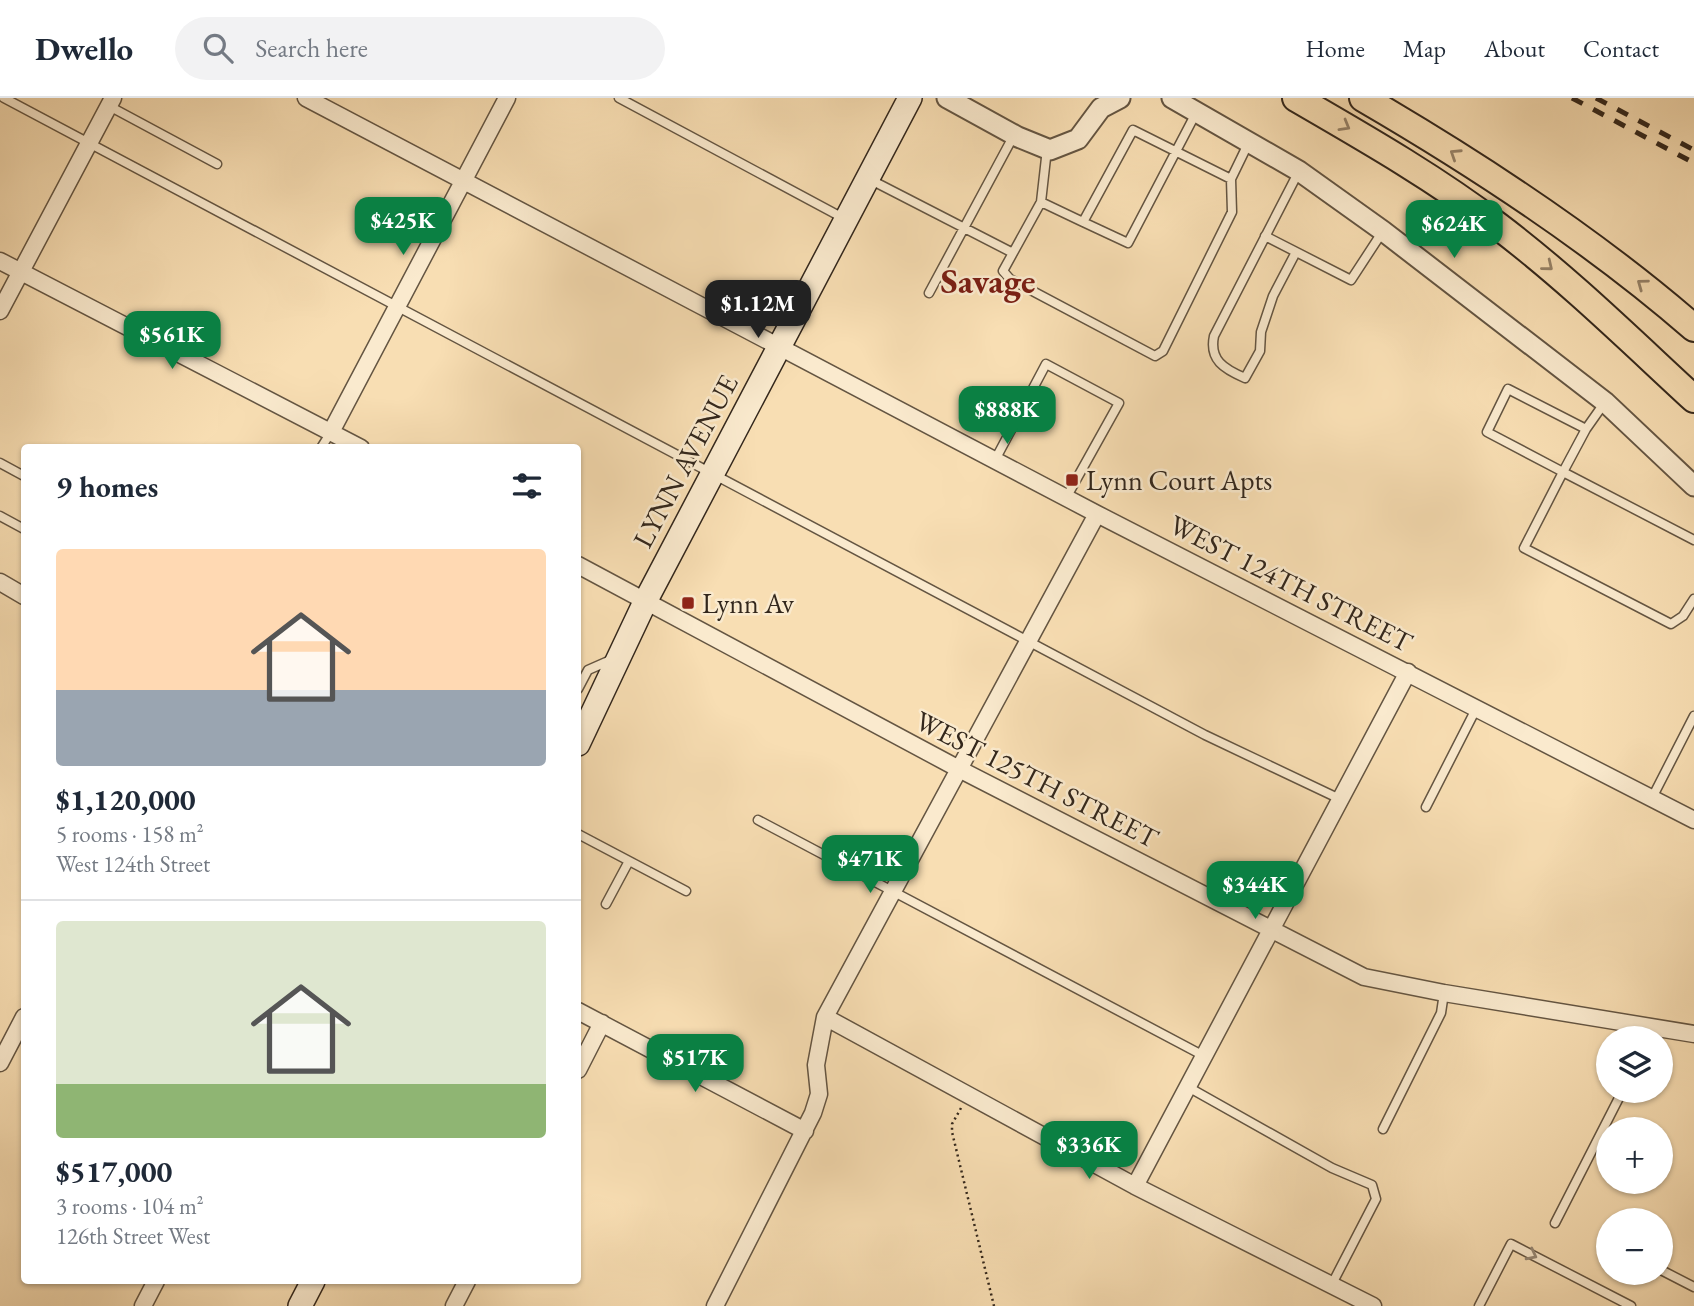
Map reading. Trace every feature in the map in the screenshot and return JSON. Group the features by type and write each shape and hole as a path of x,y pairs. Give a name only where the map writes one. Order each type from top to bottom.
{"highway":[{"path":"1296,98 1394,155 1497,225 1572,285 1694,399"},
{"path":"1363,98 1517,195 1654,293 1694,328"}],"main road":[{"name":"LYNN AVENUE","path":"581,738 645,602 910,98"},
{"path":"300,1306 311,1284"}],"street":[{"name":"WEST 124TH STREET","path":"306,98 1066,498 1694,820"},
{"path":"331,432 507,98"},
{"path":"947,98 972,104 1014,135 1047,149 1078,139 1114,101"},
{"path":"1172,98 1299,172 1383,231 1605,402 1694,486"},
{"path":"0,312 111,102"},
{"path":"0,261 354,444"},
{"path":"715,1306 805,1131 819,1094 816,1065 825,1017 1097,514"},
{"name":"WEST 125TH STREET","path":"581,567 959,769 1364,977 1617,1026"},
{"path":"0,582 21,594"},
{"path":"1135,1186 1342,800 1408,671"},
{"path":"581,1012 805,1131"},
{"path":"825,1017 969,1093 1135,1186 1373,1306"},
{"path":"0,1063 21,1023"},
{"path":"581,1064 602,1023"},
{"name":"WEST 125TH STREET","path":"1673,1033 1694,1034"},
{"path":"143,1306 154,1284"},
{"path":"454,1306 465,1284"}],"lane":[{"path":"4,98 1205,735 1342,800"},
{"path":"619,98 846,220"},
{"path":"111,102 217,164"},
{"path":"1041,202 1128,243 1197,111"},
{"path":"1083,222 1133,130 1231,179"},
{"path":"929,293 1014,135"},
{"path":"1047,149 1041,202 1003,271 1010,279 1155,356 1163,351 1232,212 1231,179 1250,142"},
{"path":"1296,252 1273,296 1261,332 1260,351 1245,378 1237,375 1215,360 1211,351 1225,312 1299,172"},
{"path":"868,178 1013,253"},
{"path":"1265,236 1351,280 1383,231"},
{"path":"995,460 1046,364 1119,403 1066,498"},
{"path":"1586,429 1508,389 1487,432 1694,540"},
{"path":"1605,402 1586,429 1524,548 1671,624 1683,616 1694,599"},
{"path":"324,444 331,432"},
{"path":"0,463 21,474"},
{"path":"0,516 21,527"},
{"path":"581,683 588,670 619,656"},
{"path":"1426,807 1477,707"},
{"path":"1652,798 1694,716"},
{"path":"758,820 1205,1057"},
{"path":"581,836 686,891"},
{"path":"606,904 629,861"},
{"path":"1383,1129 1413,1064 1441,1013 1444,993"},
{"path":"1188,1087 1332,1168 1372,1185 1376,1199 1332,1284"},
{"path":"1555,1223 1616,1103"},
{"path":"1479,1306 1511,1244 1631,1306"},
{"path":"1673,1276 1694,1287"}],"path":[{"path":"969,1093 952,1124 952,1132 994,1306"}],"railway":[{"path":"1572,98 1694,163"},
{"path":"1596,98 1694,150"}],"place":[{"name":"Lynn Court Apts","path":"1072,480"},
{"name":"Lynn Av","path":"688,603"}],"district":[{"name":"Savage","path":"988,280"}]}
